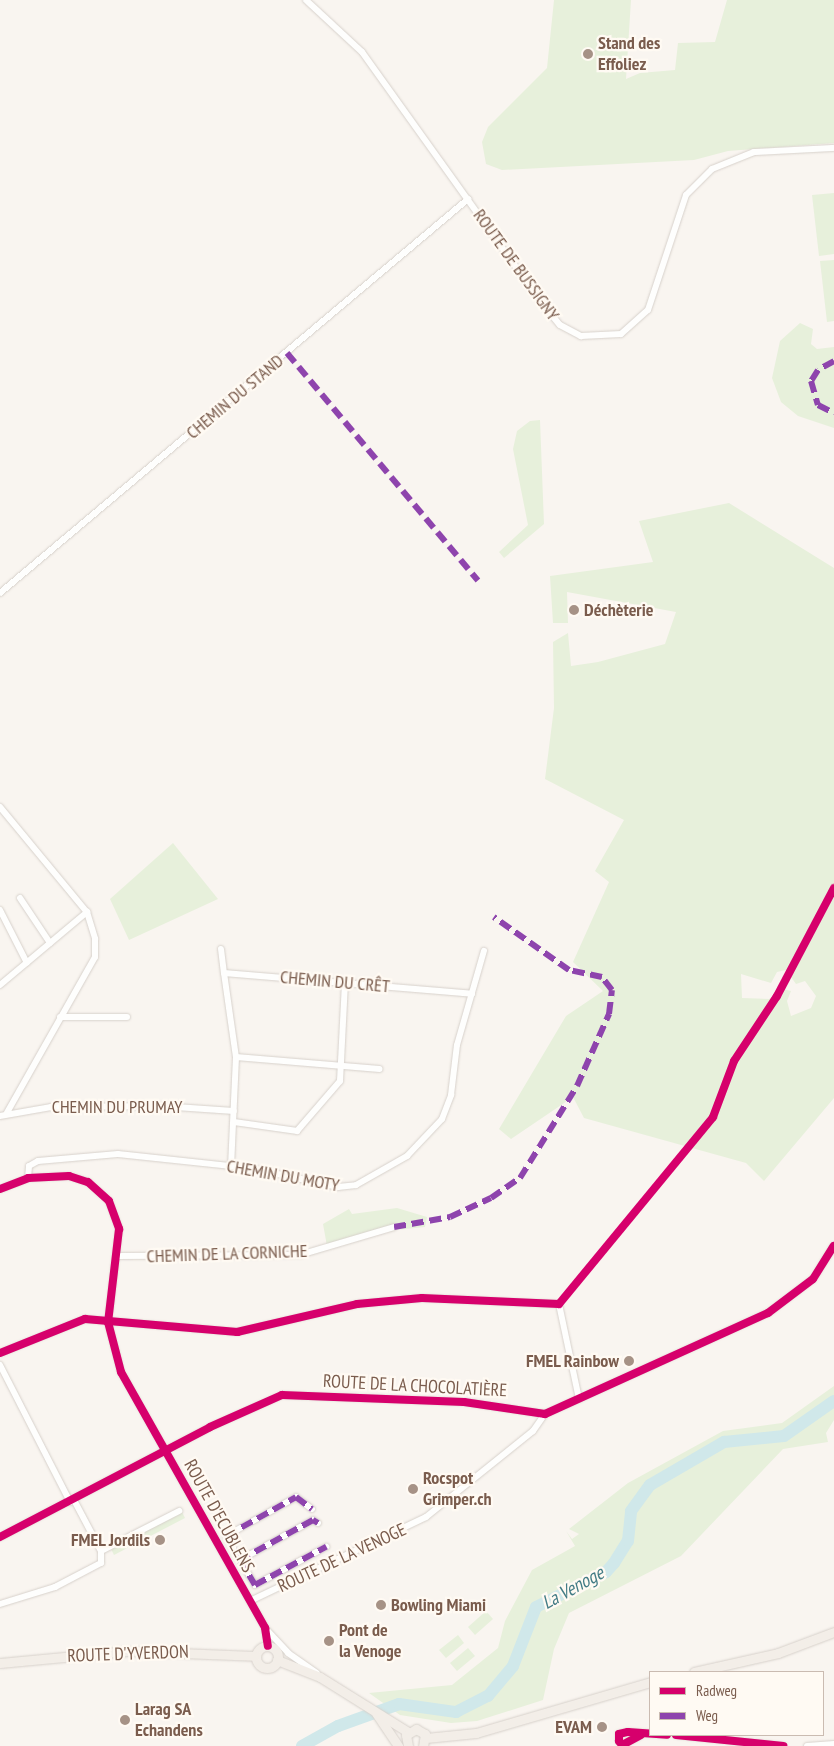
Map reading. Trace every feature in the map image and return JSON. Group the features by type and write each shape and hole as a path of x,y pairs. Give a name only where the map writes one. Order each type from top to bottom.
{"main road":[{"path":"698,1671 778,1653 834,1632"},
{"path":"256,1656 268,1646 277,1653 278,1660 320,1677 358,1698 373,1708 387,1722 408,1732 420,1730 424,1742 464,1736 649,1682"},
{"name":"ROUTE D'YVERDON","path":"0,1663 127,1651 256,1656 266,1668 278,1660"},
{"path":"387,1722 398,1746"},
{"path":"408,1732 408,1746"},
{"path":"445,1746 464,1736"}],"street":[{"name":"ROUTE DE BUSSIGNY","path":"306,0 362,52 560,325 581,336 610,337 633,326 648,310 686,195 712,169 754,152 834,148"},
{"name":"CHEMIN DU STAND","path":"0,594 468,198"},
{"path":"0,807 87,912 95,939 95,957 3,1115"},
{"path":"20,898 50,943"},
{"path":"0,910 27,962"},
{"path":"0,984 87,912"},
{"path":"221,948 236,1057 234,1122 230,1166"},
{"name":"CHEMIN DU MOTY","path":"28,1178 29,1166 38,1161 118,1154 230,1166 342,1188 356,1185 407,1156 442,1118 452,1095 457,1045 484,951"},
{"name":"CHEMIN DU CRÊT","path":"224,973 472,994"},
{"path":"234,1122 297,1131 340,1081 345,982"},
{"path":"60,1017 127,1017"},
{"path":"236,1057 380,1069"},
{"name":"CHEMIN DU PRUMAY","path":"3,1115 31,1108 99,1106 234,1111"},
{"name":"ROUTE D'ECUBLENS","path":"0,1189 28,1178 69,1176 98,1188 117,1218 117,1256 108,1322 121,1372 266,1628 288,1653 320,1677"},
{"name":"CHEMIN DE LA CORNICHE","path":"117,1256 300,1255 394,1227"},
{"path":"545,1414 771,1312 813,1279 834,1246"},
{"path":"0,1353 85,1319 237,1332 357,1304 422,1298 559,1304 579,1398"},
{"path":"0,1365 72,1501 101,1551 100,1564 55,1587 0,1604"},
{"name":"ROUTE DE LA CHOCOLATIÈRE","path":"0,1537 167,1453 210,1426 282,1395 464,1402 545,1414"},
{"name":"ROUTE DE LA VENOGE","path":"250,1601 426,1517 533,1431 545,1414"},
{"path":"312,1509 296,1497 226,1536 255,1585 326,1547"},
{"path":"101,1551 179,1511"},
{"path":"240,1560 313,1520 318,1523"},
{"name":"ROUTE D'ECUBLENS","path":"266,1628 268,1646"},
{"path":"641,1735 649,1735"},
{"path":"686,1736 783,1746"},
{"path":"807,1746 834,1744"}],"green space":[{"path":"554,0 631,0 626,79 640,73 675,70 678,43 715,42 727,0 834,0 834,143 728,151 694,160 502,170 486,164 482,142 488,127 547,68"},
{"path":"834,193 834,254 819,256 812,195"},
{"path":"834,260 834,321 827,322 820,261"},
{"path":"800,323 813,329 811,344 817,349 834,347 834,428 798,416 781,402 772,378 780,341"},
{"path":"540,420 544,524 504,558 499,552 528,525 513,449 517,431 530,421"},
{"path":"729,503 834,568 834,1098 764,1181 746,1163 584,1118 573,1097 511,1139 499,1129 566,1016 603,991 573,962 609,882 595,871 624,820 545,779 554,708 553,642 568,633 571,666 598,662 665,644 676,612 567,592 568,623 553,623 550,576 653,562 639,521","holes":["786,970 796,984 805,981 816,996 811,1008 791,1016 787,1001 791,991 783,989 769,999 742,998 741,974 771,983 777,972"]},
{"path":"173,843 218,899 129,940 110,899"},
{"path":"397,1208 427,1217 425,1227 385,1231 327,1246 323,1224 349,1209 352,1214"},
{"path":"834,1386 834,1420 826,1433 828,1442 783,1449 681,1556 569,1613 554,1649 543,1700 477,1721 451,1723 400,1715 369,1693 452,1685 498,1648 505,1621 532,1570 575,1546 566,1531 572,1539 579,1534 569,1529 628,1483 723,1431 782,1423"},
{"path":"181,1510 185,1518 114,1555 110,1547"},
{"path":"486,1611 493,1619 475,1635 468,1627"},
{"path":"458,1635 464,1643 446,1658 439,1650"},
{"path":"468,1648 475,1656 457,1671 450,1663"}],"waterway":[{"name":"La Venoge","path":"302,1746 338,1726 399,1704 456,1712 488,1696 513,1666 536,1607 606,1572 614,1563 628,1541 631,1511 650,1485 724,1442 784,1436 834,1401"},
{"name":"La Venoge","path":"829,1405 834,1407"}],"marked path":[{"path":"287,353 478,581"},
{"path":"834,361 818,370 811,381 818,405 834,413"},
{"path":"394,1227 450,1217 491,1198 520,1178 577,1086 609,1014 612,990 602,977 569,970 494,917"},
{"path":"240,1560 226,1536 296,1497 312,1509"},
{"path":"318,1523 313,1520 240,1560 255,1585 326,1547"}],"cycle path":[{"path":"0,1353 85,1319 237,1332 357,1304 422,1298 559,1304 713,1117 734,1061 777,996 834,888"},
{"path":"0,1189 28,1178 69,1176 88,1182 109,1201 119,1229 108,1322 121,1372 265,1628 268,1646"},
{"path":"0,1537 210,1427 282,1395 464,1402 545,1414 768,1313 813,1279 834,1246"},
{"path":"641,1735 622,1745 619,1741 619,1734 628,1732 649,1734"},
{"path":"686,1736 783,1746"}],"place":[{"name":"Stand des Effoliez","path":"588,54"},
{"name":"Déchèterie","path":"574,610"},
{"name":"FMEL Rainbow","path":"629,1361"},
{"name":"Rocspot Grimper.ch","path":"413,1489"},
{"name":"FMEL Jordils","path":"160,1540"},
{"name":"Bowling Miami","path":"381,1605"},
{"name":"Pont de la Venoge","path":"329,1641"},
{"name":"Larag SA Echandens","path":"125,1720"},
{"name":"EVAM","path":"602,1727"}]}
